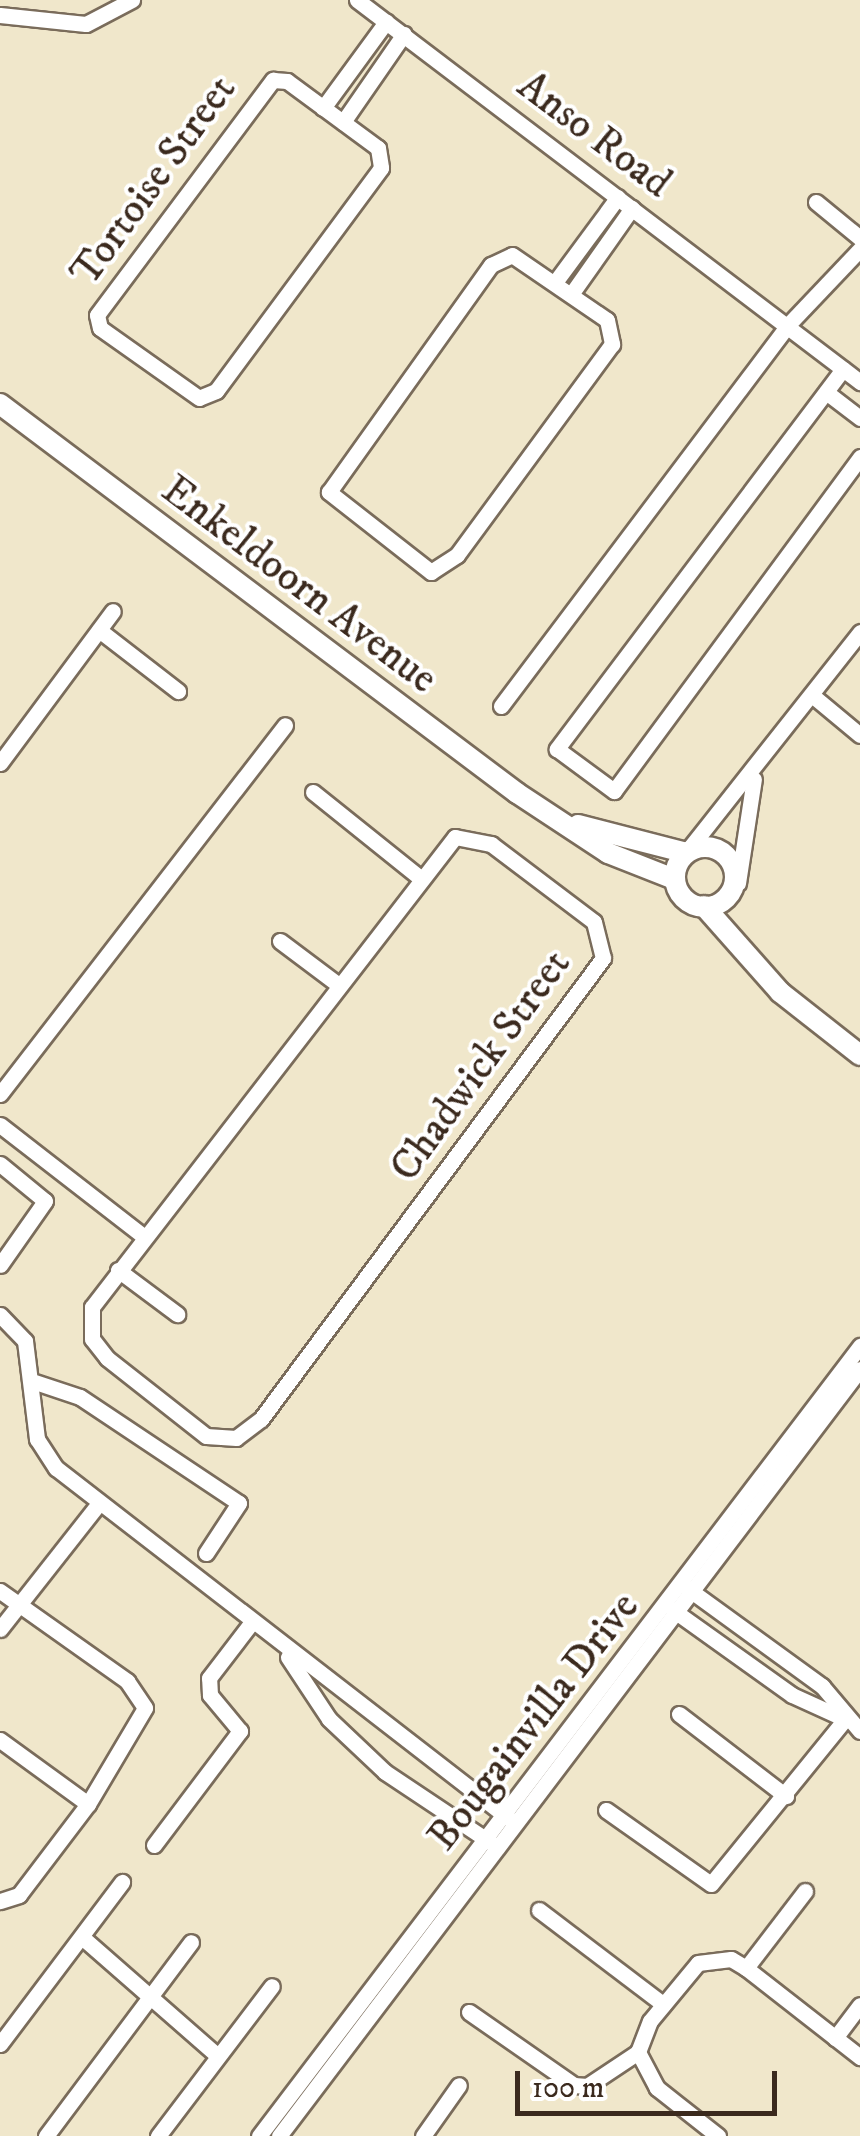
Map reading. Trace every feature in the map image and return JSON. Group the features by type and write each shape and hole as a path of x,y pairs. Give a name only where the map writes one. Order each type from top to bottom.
{"street":[{"path":"0,15 86,24 132,0"},
{"name":"Anso Road","path":"357,0 860,382"},
{"path":"323,108 386,22"},
{"path":"342,122 404,34"},
{"name":"Tortoise Street","path":"286,81 342,122 378,148 376,178 216,391 192,395 100,328 102,305 259,91 286,81"},
{"path":"556,281 618,197"},
{"path":"816,202 860,238"},
{"path":"572,293 632,208"},
{"path":"501,706 787,326 860,249"},
{"path":"512,256 556,281 607,320 612,344 457,555 443,569 416,568 334,503 332,481 491,265 512,256"},
{"path":"844,369 558,749 614,791 860,458"},
{"path":"826,392 860,418"},
{"name":"Enkeldoorn Avenue","path":"0,404 608,854 674,879 704,906 741,951 860,1055"},
{"path":"0,763 113,611"},
{"path":"99,630 178,692"},
{"path":"674,879 685,851 756,770 860,632"},
{"path":"813,696 860,735"},
{"path":"0,1094 209,818 285,725"},
{"path":"741,951 736,889 756,770"},
{"path":"313,792 418,876"},
{"name":"Enkeldoorn Avenue","path":"557,818 723,857 736,889"},
{"name":"Chadwick Street","path":"455,836 490,844 594,922 603,958 250,1431 206,1436 107,1358 89,1323 118,1270 336,983 418,876 455,836"},
{"path":"704,906 736,889"},
{"path":"280,941 336,983"},
{"path":"0,1125 143,1236"},
{"path":"0,1164 46,1201 0,1265"},
{"path":"118,1270 177,1314"},
{"path":"0,1316 25,1341 35,1382 42,1450 99,1503 252,1622 286,1654 520,1826"},
{"name":"Bougainvilla Drive","path":"280,2136 520,1826 860,1346"},
{"name":"Bougainvilla Drive","path":"689,1589 860,1370"},
{"path":"35,1382 80,1397 239,1503 206,1553"},
{"path":"0,1629 99,1503"},
{"path":"689,1589 822,1686 846,1719"},
{"path":"0,1590 144,1700 136,1733 88,1804 19,1894 0,1900"},
{"path":"673,1611 792,1696 846,1719 860,1730"},
{"name":"Bougainvilla Drive","path":"258,2136 505,1816 673,1611"},
{"path":"154,1846 240,1732 210,1695 209,1678 252,1622"},
{"path":"286,1654 356,1746 502,1850"},
{"path":"679,1714 786,1796"},
{"path":"606,1810 711,1884 846,1719"},
{"path":"0,1740 88,1804"},
{"path":"0,2044 122,1882"},
{"path":"746,1968 804,1891"},
{"path":"539,1910 663,2004"},
{"path":"83,1938 218,2056"},
{"path":"46,2136 191,1942"},
{"path":"469,2012 574,2085 587,2086 638,2052 663,2004 698,1964 731,1959 860,2057"},
{"path":"158,2136 272,1986"},
{"path":"836,2038 860,2005"},
{"path":"638,2052 657,2088 718,2136"},
{"path":"423,2136 459,2086"}]}
